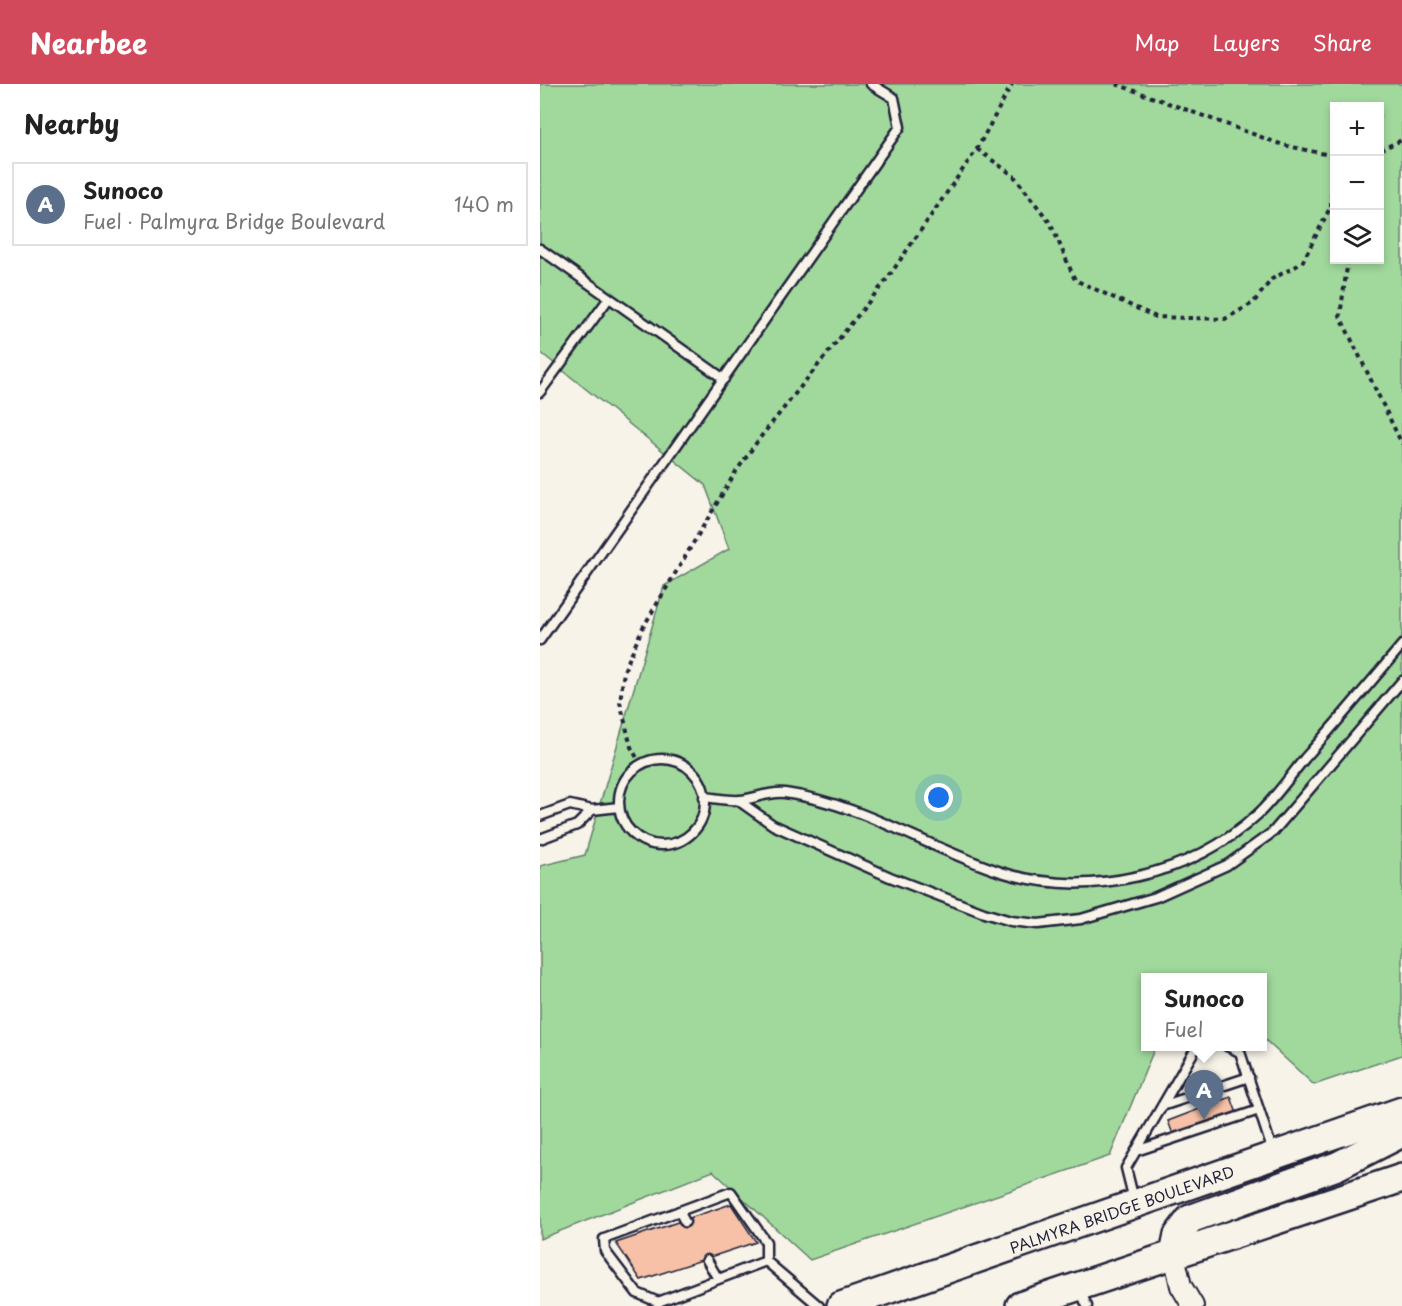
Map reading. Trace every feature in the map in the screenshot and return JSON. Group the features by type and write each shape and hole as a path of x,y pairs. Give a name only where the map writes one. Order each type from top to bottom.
{"highway":[{"name":"PALMYRA BRIDGE BOULEVARD","path":"841,1306 1402,1111"},
{"path":"1174,1255 1178,1235 1190,1219 1337,1166 1402,1133"},
{"path":"1020,1306 1083,1297 1174,1255 1402,1178"}],"street":[{"path":"1174,1255 1181,1286 1193,1306"}],"lane":[{"path":"540,640 900,128 894,98 871,84"},
{"path":"540,249 724,379"},
{"path":"540,392 609,298"},
{"path":"704,797 739,801 782,792 850,808 972,861 1030,879 1060,883 1124,880 1156,872 1184,860 1226,838 1259,813 1402,645"},
{"path":"739,801 773,825 805,840 890,877 984,913 1011,921 1038,924 1081,919 1156,897 1197,881 1254,847 1273,832 1402,681"},
{"path":"656,759 669,760 683,765 695,775 704,797 704,812 693,831 682,840 661,845 638,838 627,828 619,807 620,792 626,778 641,765 656,759"},
{"path":"540,816 570,805 592,810 619,807"},
{"path":"540,839 577,825 592,810"},
{"path":"1135,1202 1126,1168 1195,1051"},
{"path":"1237,1051 1240,1052 1249,1077 1275,1156"},
{"path":"1162,1106 1249,1077"},
{"path":"1136,1151 1259,1110"},
{"path":"766,1261 658,1304 637,1293 605,1251 604,1239 731,1191 766,1242 766,1261 819,1306"},
{"path":"679,1211 685,1222"},
{"path":"707,1260 718,1280"}],"path":[{"path":"641,765 631,747 620,702 624,670 642,629 753,447 887,279 977,149 1012,84"},
{"path":"1116,84 1283,145 1330,155"},
{"path":"1384,148 1402,140"},
{"path":"977,149 1014,176 1051,225 1075,280 1156,317 1225,319 1253,303 1272,279 1302,263 1330,208"},
{"path":"1347,264 1340,316 1402,444"}],"green space":[{"path":"540,84 1402,84 1402,1055 1314,1085 1267,1042 1267,973 1141,973 1141,1051 1153,1051 1110,1156 810,1260 713,1171 540,1239 540,866 585,855 664,586 729,549 705,485 540,352"}],"building":[{"path":"1231,1097 1239,1119 1176,1142 1168,1121"},
{"path":"731,1204 756,1242 641,1280 616,1243"}],"place":[{"name":"Sunoco","path":"1204,1120"}]}
